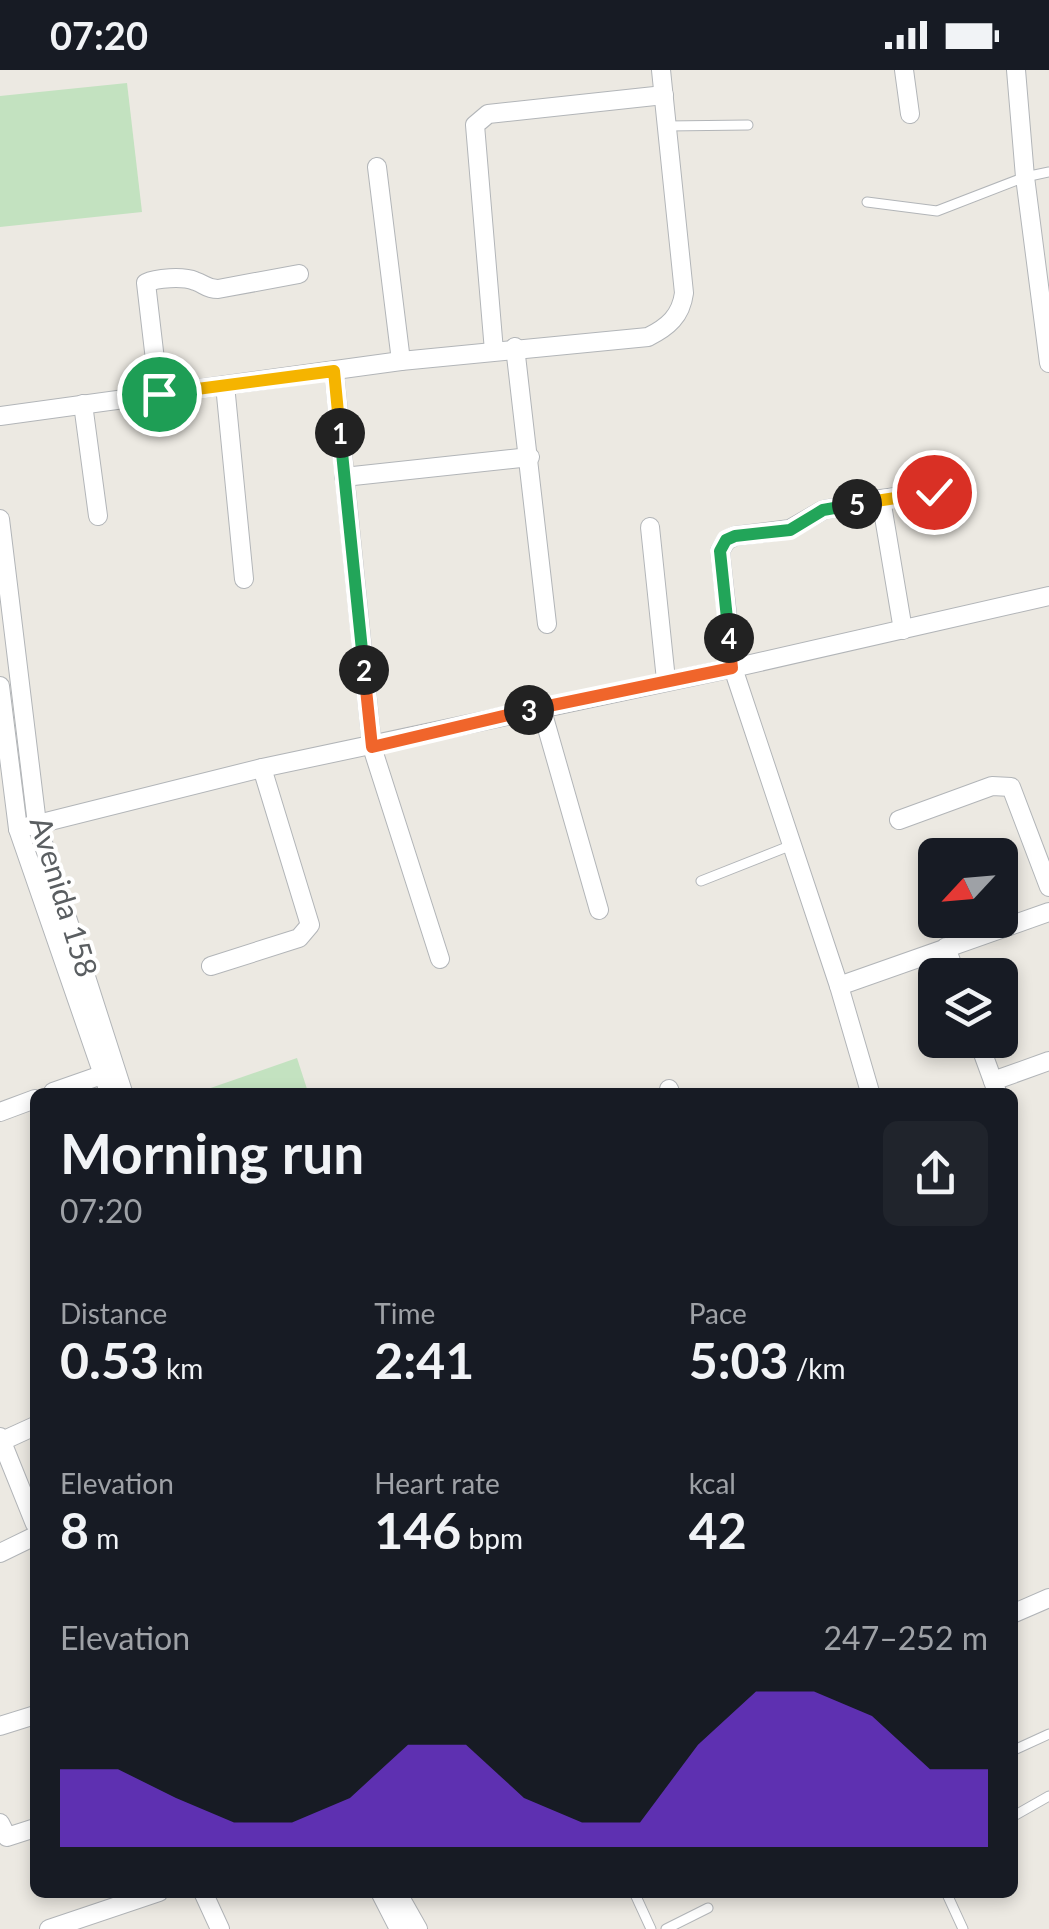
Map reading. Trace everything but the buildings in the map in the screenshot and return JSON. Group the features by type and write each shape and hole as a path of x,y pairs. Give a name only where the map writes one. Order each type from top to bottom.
{"street":[{"path":"0,416 402,361 648,336 665,329 682,306 684,293 660,70"},
{"path":"904,70 910,114"},
{"path":"1016,70 1025,177 1044,273 1049,362"},
{"path":"494,351 475,125 488,114 664,95"},
{"path":"377,167 402,361"},
{"path":"159,394 146,283 152,279 196,280 208,289 299,274"},
{"path":"516,347 547,624"},
{"path":"334,371 372,747 440,959"},
{"path":"225,386 244,579"},
{"path":"83,404 98,516"},
{"path":"344,477 530,457"},
{"path":"869,1088 732,668 720,551 735,536 801,526 823,510 934,492"},
{"path":"882,499 903,630"},
{"name":"Avenida 158","path":"0,519 37,824 109,1079"},
{"path":"650,527 666,680"},
{"path":"18,828 262,768 1049,596"},
{"path":"0,686 18,828 109,1079 70,1088"},
{"path":"542,707 598,910"},
{"path":"211,966 300,938 310,925 262,768"},
{"path":"899,820 992,786 1011,787 1049,887"},
{"path":"838,986 1049,912"},
{"path":"946,947 950,958"},
{"path":"985,1058 995,1087 1049,1060"},
{"path":"0,1112 30,1101"},
{"path":"30,1428 1,1440 30,1512"},
{"path":"0,1553 30,1538"},
{"path":"1018,1611 1044,1600 1049,1620"},
{"path":"0,1726 30,1717"},
{"path":"2,1833 30,1829"},
{"path":"48,1929 100,1921 148,1898"},
{"path":"207,1898 220,1929"},
{"path":"394,1898 399,1929"},
{"path":"395,1898 418,1929"}],"lane":[{"path":"667,126 748,125"},
{"path":"868,202 937,211 1025,177 1049,172"},
{"path":"0,693 21,691"},
{"path":"701,881 792,845"},
{"path":"1018,1748 1049,1734"},
{"path":"1018,1814 1049,1796"},
{"path":"637,1898 651,1929"},
{"path":"949,1898 962,1929"},
{"path":"666,1929 708,1908"}],"green space":[{"path":"127,83 142,212 0,227 0,96"},
{"path":"297,1058 307,1088 211,1088"}],"route":[{"path":"159,394 334,371 372,747 732,668 720,551 726,540 790,530 823,510 934,492"}]}
